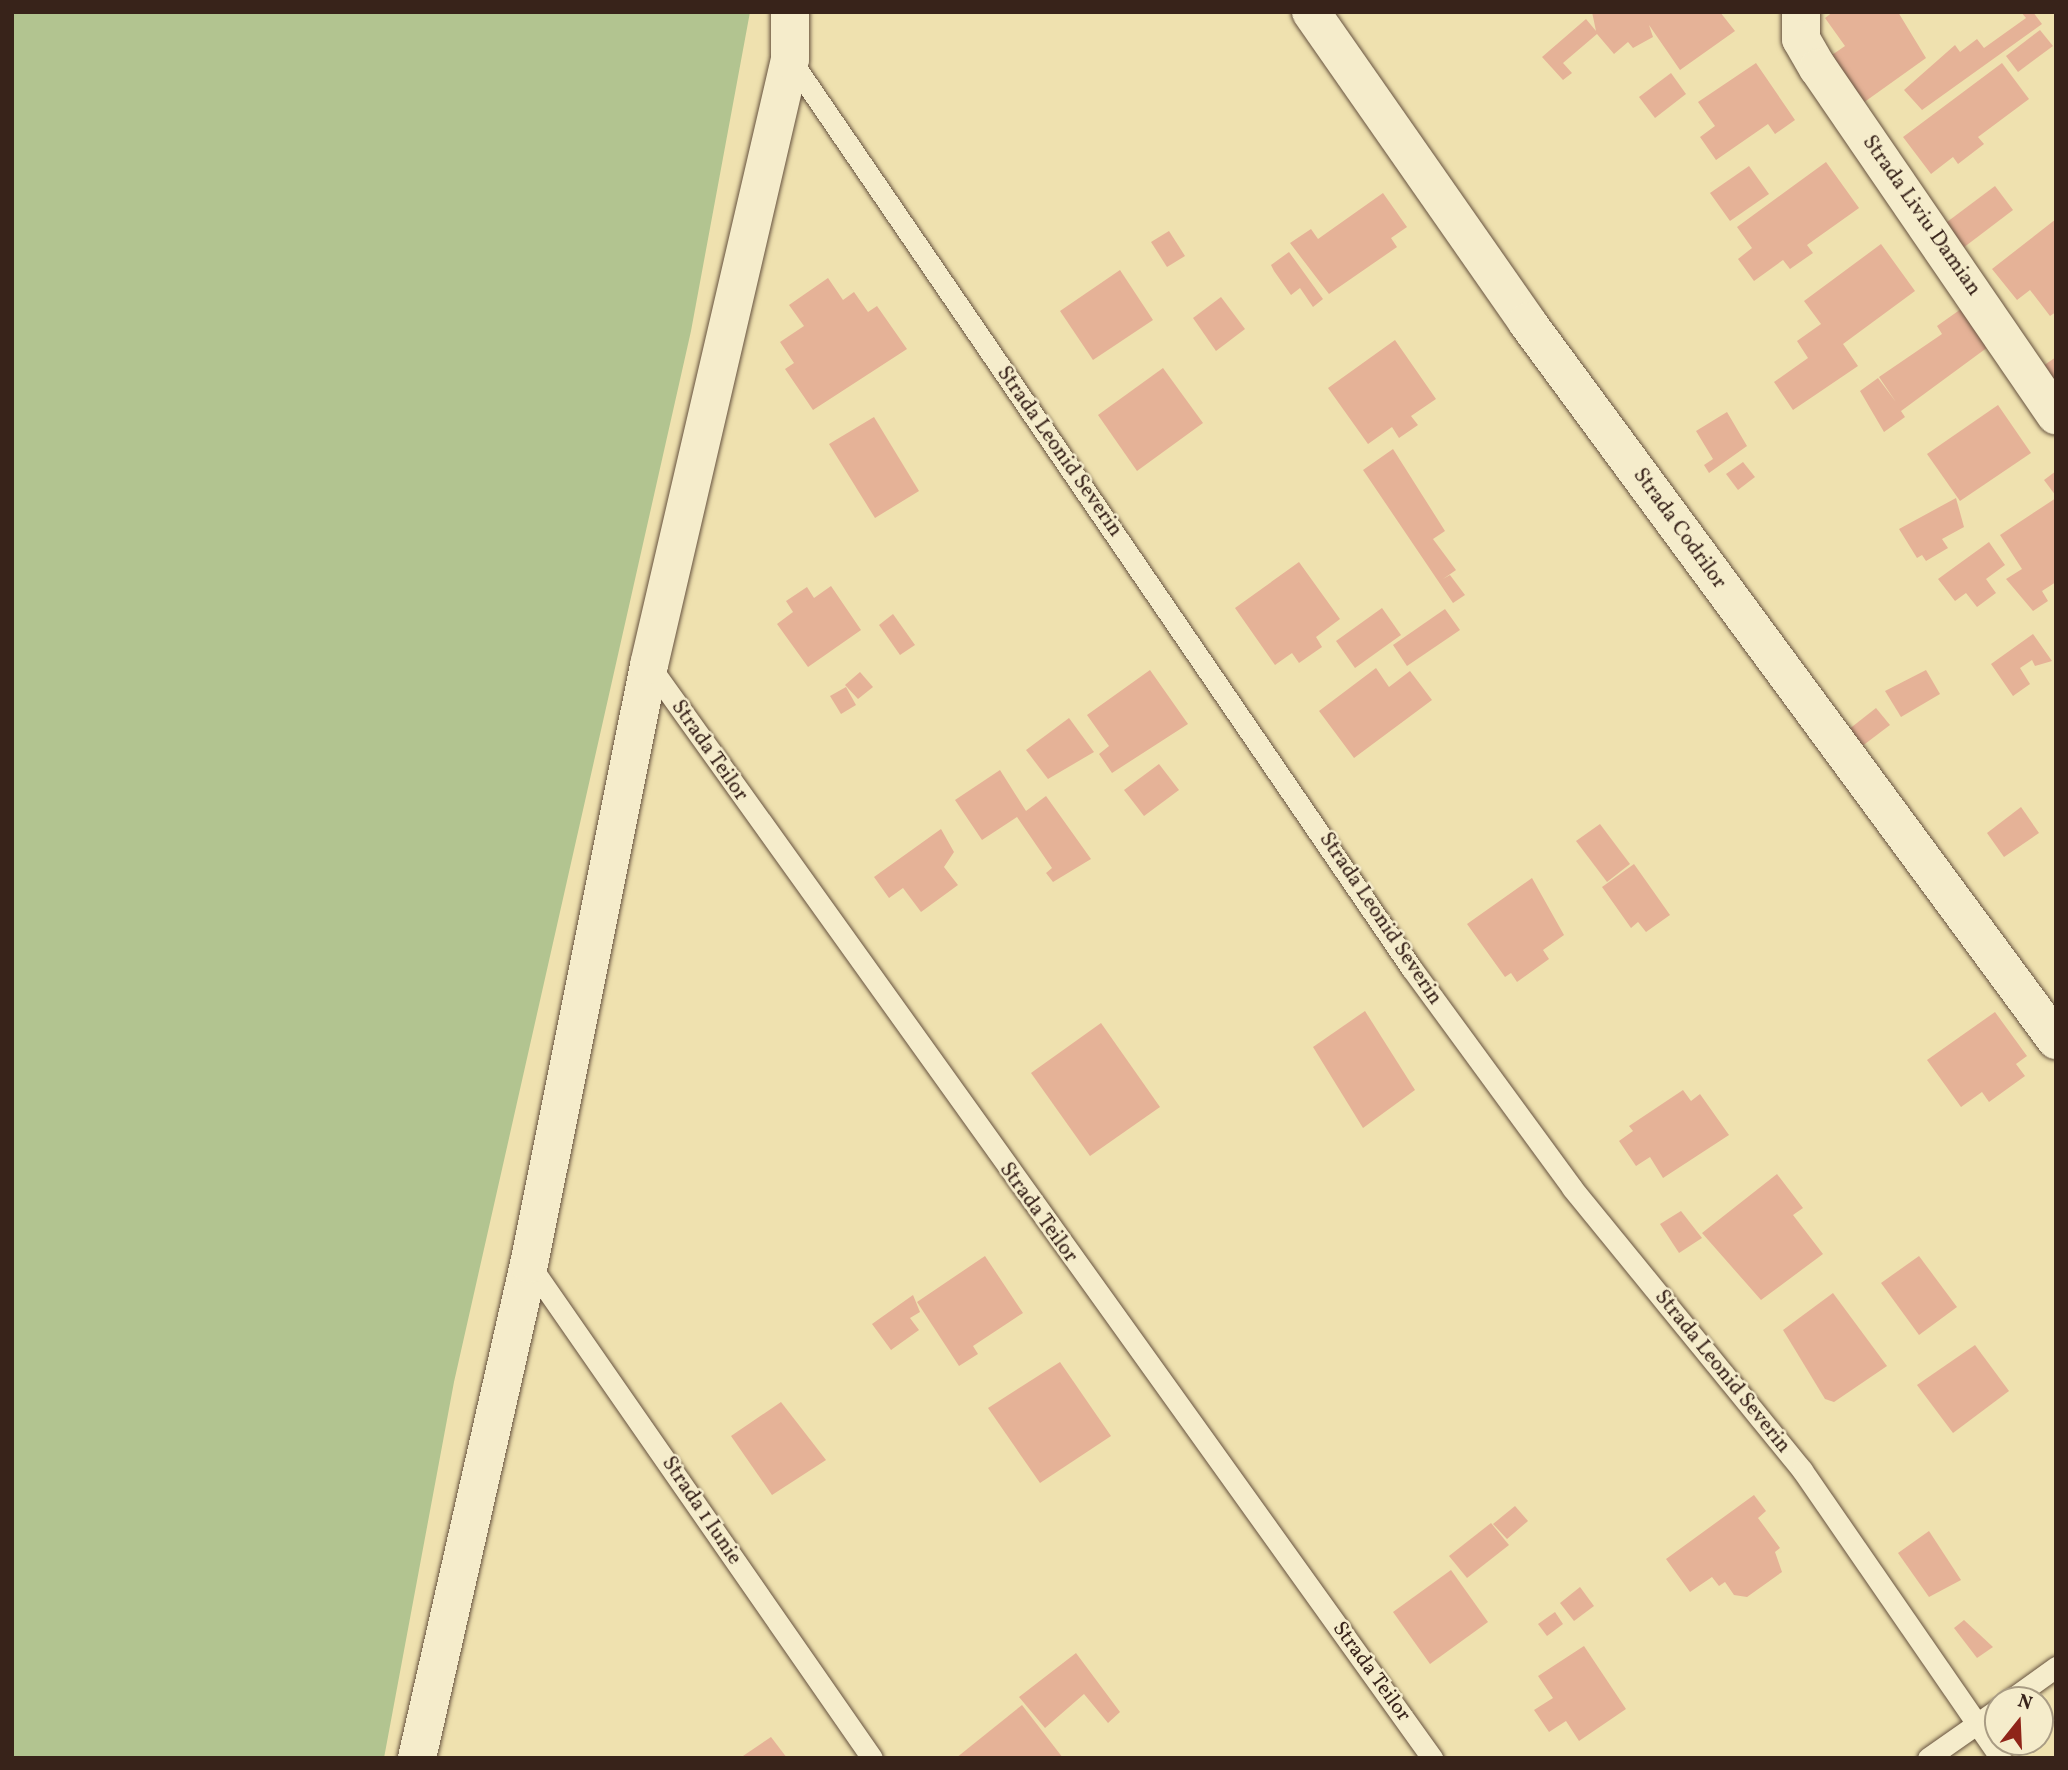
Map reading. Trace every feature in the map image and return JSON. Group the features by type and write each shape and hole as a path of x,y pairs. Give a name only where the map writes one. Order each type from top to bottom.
{"street":[{"path":"417,1758 529,1264 649,665 790,59 790,12"},
{"name":"Strada Codrilor","path":"1311,12 1527,322 2056,1040"},
{"name":"Strada Liviu Damian","path":"1801,12 1801,39 1818,68 2056,415"}],"lane":[{"name":"Strada Leonid Severin","path":"790,59 1412,969 1572,1188 1802,1470 2001,1758"},
{"name":"Strada Teilor","path":"649,665 1432,1758"},
{"name":"Strada 1 Iunie","path":"529,1264 873,1758"},
{"path":"2030,1686 2056,1668"},
{"path":"1928,1758 1984,1719"}],"green space":[{"path":"12,12 750,12 691,331 454,1382 384,1758 12,1758"}],"building":[{"path":"1592,12 1720,12 1735,31 1680,70 1649,25 1653,37 1633,48 1628,42 1614,54 1597,34 1563,63 1572,73 1563,80 1542,57 1586,19 1596,31"},
{"path":"1833,12 1898,12 1926,58 1863,103 1829,57 1845,46 1825,18"},
{"path":"2021,12 2033,12 2042,24 1922,110 1904,90 1955,45 1960,52 1977,39 1984,48 2026,18"},
{"path":"2040,30 2053,46 2018,72 2006,56"},
{"path":"1756,63 1795,120 1775,134 1768,124 1716,160 1700,137 1715,126 1698,102"},
{"path":"2002,63 2029,99 1978,137 1984,144 1958,164 1953,157 1931,174 1903,137"},
{"path":"1671,73 1686,94 1655,118 1639,97"},
{"path":"1826,162 1859,208 1807,245 1813,253 1790,269 1783,260 1754,281 1738,259 1752,248 1737,227"},
{"path":"1749,166 1769,194 1730,221 1710,193"},
{"path":"1995,186 2013,210 1963,248 1943,225"},
{"path":"1383,193 1407,227 1391,238 1397,247 1329,294 1290,243 1311,229 1318,239"},
{"path":"2056,219 2056,312 2050,316 2030,290 2017,300 1992,269"},
{"path":"1169,231 1185,256 1167,267 1151,242"},
{"path":"1881,244 1915,291 1843,344 1858,366 1793,410 1774,382 1808,358 1797,341 1821,324 1804,301"},
{"path":"1289,252 1323,299 1313,307 1300,288 1291,295 1271,265"},
{"path":"1120,270 1153,320 1093,360 1060,311"},
{"path":"828,278 843,300 854,292 868,312 877,306 907,349 813,410 785,369 794,363 780,342 804,326 789,305"},
{"path":"1221,297 1245,329 1216,351 1193,318"},
{"path":"1961,309 1988,347 1901,411 1905,417 1884,432 1860,391 1878,378 1896,402 1879,377 1942,334 1937,326"},
{"path":"1395,340 1436,399 1411,416 1418,425 1399,438 1392,427 1368,444 1328,388"},
{"path":"2056,357 2056,385 2043,366"},
{"path":"1163,368 1203,423 1137,471 1098,415"},
{"path":"1998,405 2031,453 1960,501 1927,454"},
{"path":"1727,412 1747,446 1709,473 1704,465 1713,459 1696,431"},
{"path":"874,417 919,491 875,518 829,444"},
{"path":"1393,449 1445,531 1433,539 1456,570 1443,579 1450,575 1465,595 1453,603 1363,470"},
{"path":"1743,462 1755,477 1738,490 1726,474"},
{"path":"2056,471 2056,496 2044,480"},
{"path":"1956,498 1964,527 1942,539 1948,548 1926,561 1922,555 1917,558 1899,529"},
{"path":"2056,498 2056,582 2042,591 2048,601 2033,611 2006,579 2022,569 2000,535"},
{"path":"1989,542 2005,565 1986,579 1996,593 1977,607 1966,593 1955,601 1938,579"},
{"path":"1299,562 1340,619 1316,637 1322,647 1299,663 1292,653 1275,665 1235,608"},
{"path":"831,586 861,630 808,667 777,624 793,612 786,601 807,587 814,598"},
{"path":"1382,608 1401,635 1355,668 1336,641"},
{"path":"1445,609 1460,630 1407,666 1393,645"},
{"path":"893,614 915,645 900,655 879,625"},
{"path":"2033,634 2052,661 2035,666 2032,660 2020,668 2030,684 2013,696 1991,664"},
{"path":"1376,668 1389,687 1410,671 1432,700 1354,758 1319,711"},
{"path":"1150,670 1188,724 1112,773 1099,754 1109,746 1087,715"},
{"path":"1926,670 1940,694 1901,717 1885,691"},
{"path":"860,672 873,687 858,699 845,685"},
{"path":"846,687 856,705 841,714 830,696"},
{"path":"1876,708 1890,725 1857,750 1848,730"},
{"path":"1069,718 1094,752 1048,779 1026,750"},
{"path":"1159,764 1179,790 1144,816 1124,790"},
{"path":"1000,770 1026,811 1046,796 1091,859 1053,882 1046,873 1052,868 1017,817 982,840 955,800"},
{"path":"2021,807 2039,833 2004,857 1987,833"},
{"path":"1600,824 1630,864 1607,882 1576,841"},
{"path":"941,829 954,852 944,867 958,885 921,912 903,888 889,898 874,877"},
{"path":"1634,864 1670,915 1646,932 1638,922 1631,928 1602,887"},
{"path":"1532,878 1564,935 1543,950 1549,959 1517,982 1511,973 1505,977 1467,924"},
{"path":"1365,1011 1415,1090 1363,1128 1313,1047"},
{"path":"1995,1012 2027,1056 2016,1064 2025,1076 1989,1102 1982,1092 1961,1107 1927,1060"},
{"path":"1101,1023 1160,1107 1090,1156 1031,1073"},
{"path":"1683,1090 1691,1101 1700,1094 1729,1135 1663,1178 1650,1157 1636,1166 1619,1141 1633,1131 1629,1126"},
{"path":"1777,1174 1803,1208 1793,1215 1823,1254 1761,1300 1702,1233"},
{"path":"1681,1211 1702,1238 1679,1253 1660,1224"},
{"path":"985,1256 1023,1313 973,1346 978,1354 959,1366 917,1302"},
{"path":"1919,1256 1957,1307 1919,1335 1881,1283"},
{"path":"1833,1293 1887,1366 1834,1402 1825,1399 1783,1330"},
{"path":"913,1295 920,1312 910,1318 919,1330 891,1350 872,1324"},
{"path":"1975,1345 2009,1391 1953,1433 1917,1385"},
{"path":"1060,1362 1111,1436 1040,1483 988,1408"},
{"path":"781,1402 826,1460 772,1495 731,1436"},
{"path":"1754,1495 1766,1511 1758,1518 1780,1548 1775,1552 1782,1572 1747,1597 1734,1595 1725,1582 1719,1586 1712,1577 1690,1592 1666,1559"},
{"path":"1515,1506 1528,1521 1507,1539 1493,1524"},
{"path":"1491,1523 1509,1545 1467,1578 1449,1556"},
{"path":"1929,1531 1961,1580 1929,1597 1898,1553"},
{"path":"1451,1570 1488,1622 1430,1664 1393,1612"},
{"path":"1580,1587 1594,1606 1574,1621 1560,1603"},
{"path":"1555,1612 1563,1624 1547,1636 1538,1624"},
{"path":"1964,1620 1993,1647 1977,1658 1954,1628"},
{"path":"1584,1646 1626,1709 1579,1741 1566,1721 1549,1732 1534,1710 1553,1698 1538,1676"},
{"path":"1076,1653 1120,1712 1108,1723 1084,1694 1045,1728 1019,1697"},
{"path":"1022,1705 1063,1758 956,1758"},
{"path":"771,1737 787,1758 740,1758"}]}
